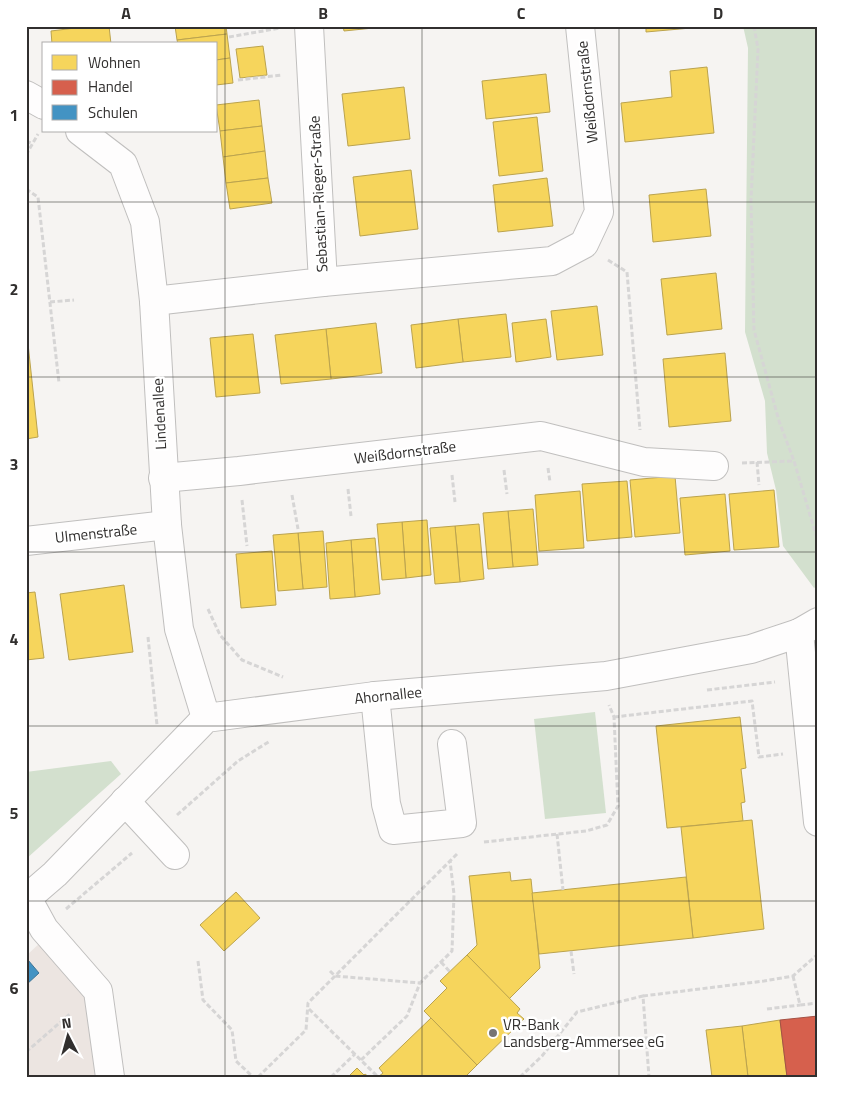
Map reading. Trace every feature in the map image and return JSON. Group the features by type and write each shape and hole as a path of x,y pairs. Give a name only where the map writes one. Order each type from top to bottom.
{"street":[{"name":"Weißdornstraße","path":"580,26 598,212 584,244"},
{"name":"Sebastian-Rieger-Straße","path":"154,301 323,282 311,72 296,27"},
{"path":"26,95 42,118"},
{"name":"Lindenallee","path":"81,132 123,164 145,222 154,301 163,478 179,629 206,718"},
{"path":"323,282 552,261 584,244"},
{"name":"Weißdornstraße","path":"163,478 541,436 644,462 714,466"},
{"name":"Ulmenstraße","path":"26,541 167,525"},
{"path":"808,628 818,822"},
{"name":"Ahornallee","path":"206,718 375,696 606,676 751,649 808,628"},
{"path":"375,696 386,804 394,830 462,822 452,744"},
{"path":"110,1077 98,991 44,929 27,899 55,874 206,718"},
{"path":"125,801 175,855"}],"path":[{"path":"754,26 758,49 751,200 754,330 779,421 794,461 818,542"},
{"path":"229,37 296,27"},
{"path":"238,80 311,72"},
{"path":"818,112 816,169 818,248"},
{"path":"26,154 42,118"},
{"path":"26,141 32,144"},
{"path":"26,189 38,198 59,383"},
{"path":"584,244 626,272 644,462"},
{"path":"50,302 74,300"},
{"path":"714,466 794,461"},
{"path":"757,462 758,485"},
{"path":"239,471 246,546"},
{"path":"176,596 202,595 220,635 242,660 285,678"},
{"path":"148,634 157,728"},
{"path":"475,843 586,831 607,825 618,806 614,717 608,701 606,676"},
{"path":"614,717 752,701 759,757"},
{"path":"557,834 563,890"},
{"path":"258,1077 306,1030 308,1003 461,850"},
{"path":"361,1060 407,1016 420,983 452,951 454,894 450,861"},
{"path":"571,951 574,974"},
{"path":"520,1077 542,1056 577,1012 643,996 793,976 818,954"},
{"path":"198,961 203,1000 232,1030 236,1061 253,1077"},
{"path":"441,962 450,972"},
{"path":"330,971 335,976 420,983"},
{"path":"793,976 800,1005"},
{"path":"26,1052 98,991"},
{"path":"643,996 649,1077"},
{"path":"767,1009 818,1003"},
{"path":"309,1008 378,1077"},
{"path":"331,1077 355,1054"}],"shaded area":[{"path":"41,942 89,996 100,1077 26,1077 26,956"}],"green space":[{"path":"743,26 818,26 818,585 814,588 783,546 776,490 767,453 765,401 745,332 748,48"},
{"path":"595,712 606,813 545,819 534,719"},
{"path":"111,761 121,774 26,859 26,772"}],"building: Wohnen":[{"path":"91,26 109,26 111,42 52,42 51,31"},
{"path":"175,26 226,26 227,34 177,40"},
{"path":"343,26 393,26 344,31"},
{"path":"646,26 702,26 702,27 646,32"},
{"path":"227,34 230,58 218,60 218,42 178,42 177,40"},
{"path":"263,46 267,75 240,78 236,49"},
{"path":"230,58 233,83 218,85 218,60"},
{"path":"707,67 714,133 625,142 621,103 672,97 670,71"},
{"path":"546,74 550,112 486,119 482,81"},
{"path":"404,87 410,139 348,146 342,94"},
{"path":"259,100 262,126 220,131 218,105"},
{"path":"537,117 543,171 499,176 493,122"},
{"path":"262,126 265,151 223,157 220,131"},
{"path":"265,151 268,178 226,183 223,157"},
{"path":"411,170 418,229 360,236 353,177"},
{"path":"268,178 272,203 230,209 226,183"},
{"path":"547,178 553,226 498,232 493,185"},
{"path":"706,189 711,236 653,242 649,195"},
{"path":"716,273 722,329 667,335 661,279"},
{"path":"597,306 603,355 557,360 551,311"},
{"path":"506,314 511,357 463,362 458,319"},
{"path":"458,319 463,362 416,368 411,325"},
{"path":"546,319 551,357 516,362 512,323"},
{"path":"376,323 382,373 331,379 326,329"},
{"path":"26,324 29,353 26,353"},
{"path":"326,329 331,379 281,384 275,335"},
{"path":"253,334 260,393 216,397 210,338"},
{"path":"26,353 29,353 38,437 26,439"},
{"path":"725,353 731,421 669,427 663,359"},
{"path":"675,476 680,533 635,537 630,480"},
{"path":"627,481 632,537 587,541 582,484"},
{"path":"774,490 779,547 734,550 729,494"},
{"path":"580,491 584,548 539,551 535,495"},
{"path":"725,494 730,551 685,555 680,498"},
{"path":"533,509 538,565 513,567 508,511"},
{"path":"508,511 513,567 488,569 483,513"},
{"path":"427,520 431,575 406,578 402,522"},
{"path":"402,522 406,578 382,580 377,524"},
{"path":"479,524 484,579 460,582 455,526"},
{"path":"455,526 460,582 435,584 430,528"},
{"path":"323,531 327,587 303,589 298,533"},
{"path":"298,533 303,589 278,591 273,535"},
{"path":"375,538 380,594 355,597 351,540"},
{"path":"351,540 355,597 330,599 326,543"},
{"path":"272,551 276,605 241,608 236,554"},
{"path":"124,585 133,652 69,660 60,594"},
{"path":"35,592 44,658 26,660 26,593"},
{"path":"740,717 746,768 741,769 745,802 741,803 743,821 667,828 656,726"},
{"path":"752,820 764,929 693,938 681,827"},
{"path":"510,872 511,881 531,879 540,968 509,999 467,955 477,945 469,876"},
{"path":"686,877 693,938 539,954 532,893"},
{"path":"236,892 260,918 224,951 200,925"},
{"path":"467,955 520,1009 517,1013 524,1019 477,1065 424,1011 447,988 440,981"},
{"path":"431,1018 477,1065 465,1077 378,1077 383,1073 379,1068"},
{"path":"780,1020 787,1077 748,1077 742,1026"},
{"path":"742,1026 748,1077 712,1077 706,1030"},
{"path":"357,1068 364,1075 369,1077 348,1077"}],"building: Handel":[{"path":"818,1016 818,1077 787,1077 780,1020"}],"building: Schulen":[{"path":"28,960 39,973 26,985 26,962"}],"place":[{"name":"VR-Bank Landsberg-Ammersee eG","path":"493,1033"}]}
